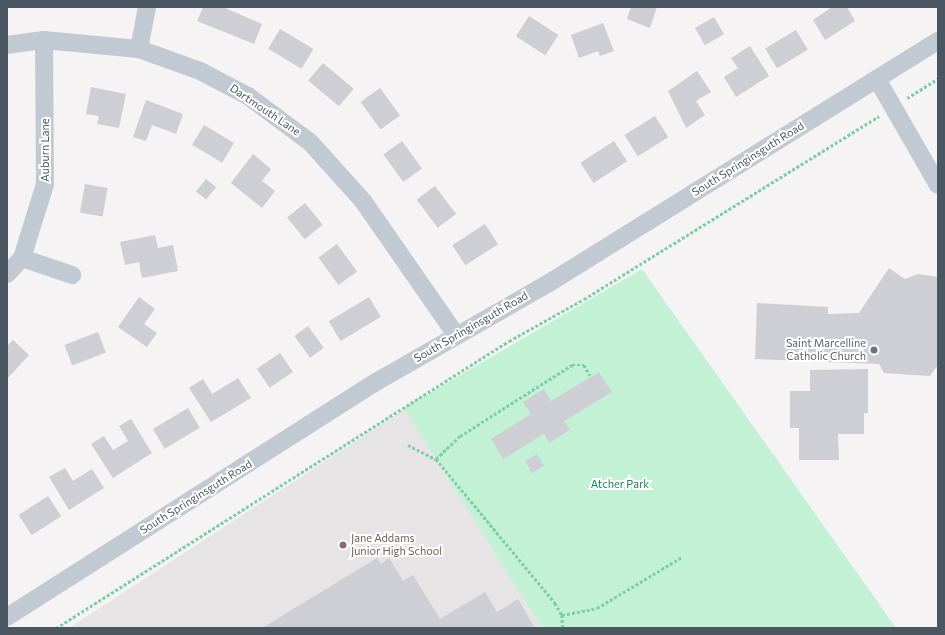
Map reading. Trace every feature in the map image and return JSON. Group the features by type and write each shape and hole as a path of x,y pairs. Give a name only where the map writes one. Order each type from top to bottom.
{"street":[{"path":"139,49 147,7"},
{"name":"Dartmouth Lane","path":"7,45 44,40 139,49 230,85 310,142 363,201 456,335"},
{"name":"Auburn Lane","path":"7,274 22,258 45,184 44,40"},
{"name":"South Springinsguth Road","path":"12,620 456,335 549,283 938,41"},
{"path":"877,79 894,106 938,185"},
{"path":"22,258 72,275"}],"path":[{"path":"56,628 509,341 584,300 938,79"},
{"path":"436,459 460,436 572,364 584,365 590,375"},
{"path":"408,445 436,459 562,615 564,628"},
{"path":"562,615 584,614 597,608 682,557"}],"shaded area":[{"name":"Jane Addams Junior High School","path":"405,409 542,628 69,628"}],"green space":[{"name":"Atcher Park","path":"642,269 896,628 542,628 404,408"}],"building":[{"path":"203,7 223,7 262,24 254,44 197,21"},
{"path":"631,7 657,7 650,28 627,19"},
{"path":"832,7 847,7 855,21 825,40 813,20"},
{"path":"529,16 558,35 545,55 516,36"},
{"path":"714,17 724,34 705,45 695,28"},
{"path":"603,23 614,51 600,56 598,51 579,58 571,35"},
{"path":"280,29 313,49 302,69 268,49"},
{"path":"796,30 808,50 777,68 765,49"},
{"path":"750,46 769,76 736,97 724,77 738,68 731,58"},
{"path":"323,63 354,89 339,106 308,81"},
{"path":"697,71 711,92 696,101 705,115 686,128 668,91"},
{"path":"91,87 126,94 119,128 97,124 99,116 86,114"},
{"path":"380,88 400,116 381,130 361,102"},
{"path":"146,100 183,114 176,134 152,125 146,141 133,137"},
{"path":"655,116 668,137 638,156 624,135"},
{"path":"204,125 234,143 222,163 192,145"},
{"path":"402,141 422,169 403,182 383,155"},
{"path":"614,141 627,161 594,183 580,163"},
{"path":"253,154 271,169 262,181 275,191 262,208 231,183"},
{"path":"206,179 216,187 206,200 196,191"},
{"path":"85,184 108,188 103,217 80,213"},
{"path":"435,186 456,214 438,228 417,200"},
{"path":"305,203 323,225 305,239 287,217"},
{"path":"485,224 498,244 465,265 452,245"},
{"path":"155,235 158,248 173,245 178,271 142,278 139,262 125,265 120,242"},
{"path":"337,244 357,272 338,285 318,258"},
{"path":"889,268 905,279 918,274 938,277 938,365 930,376 884,373 879,364 755,359 757,303 828,307 828,314 859,313"},
{"path":"139,297 155,309 144,324 157,333 147,347 118,327"},
{"path":"369,297 381,317 341,341 329,321"},
{"path":"308,326 324,348 310,358 294,336"},
{"path":"98,332 106,353 72,365 64,345"},
{"path":"13,340 29,355 7,379 7,346"},
{"path":"280,353 293,372 270,388 257,369"},
{"path":"868,369 868,413 864,413 864,434 838,434 839,460 799,460 799,428 790,428 790,391 810,391 810,370"},
{"path":"599,372 612,392 564,421 570,430 549,443 544,434 503,459 491,439 531,414 523,402 544,389 551,401"},
{"path":"238,378 251,398 211,422 189,388 203,379 212,394"},
{"path":"188,408 200,428 165,449 153,429"},
{"path":"131,419 152,453 113,478 91,444 104,436 113,450 128,441 119,426"},
{"path":"537,454 544,466 532,473 525,461"},
{"path":"65,468 73,481 92,469 104,488 69,510 49,477"},
{"path":"48,496 61,516 32,535 19,515"},
{"name":"Jane Addams Junior High School","path":"377,558 381,564 389,558 403,581 413,575 440,619 485,592 497,612 518,599 535,628 262,628"}],"place":[{"name":"Saint Marcelline Catholic Church","path":"874,350"},
{"name":"Jane Addams Junior High School","path":"343,545"}]}
